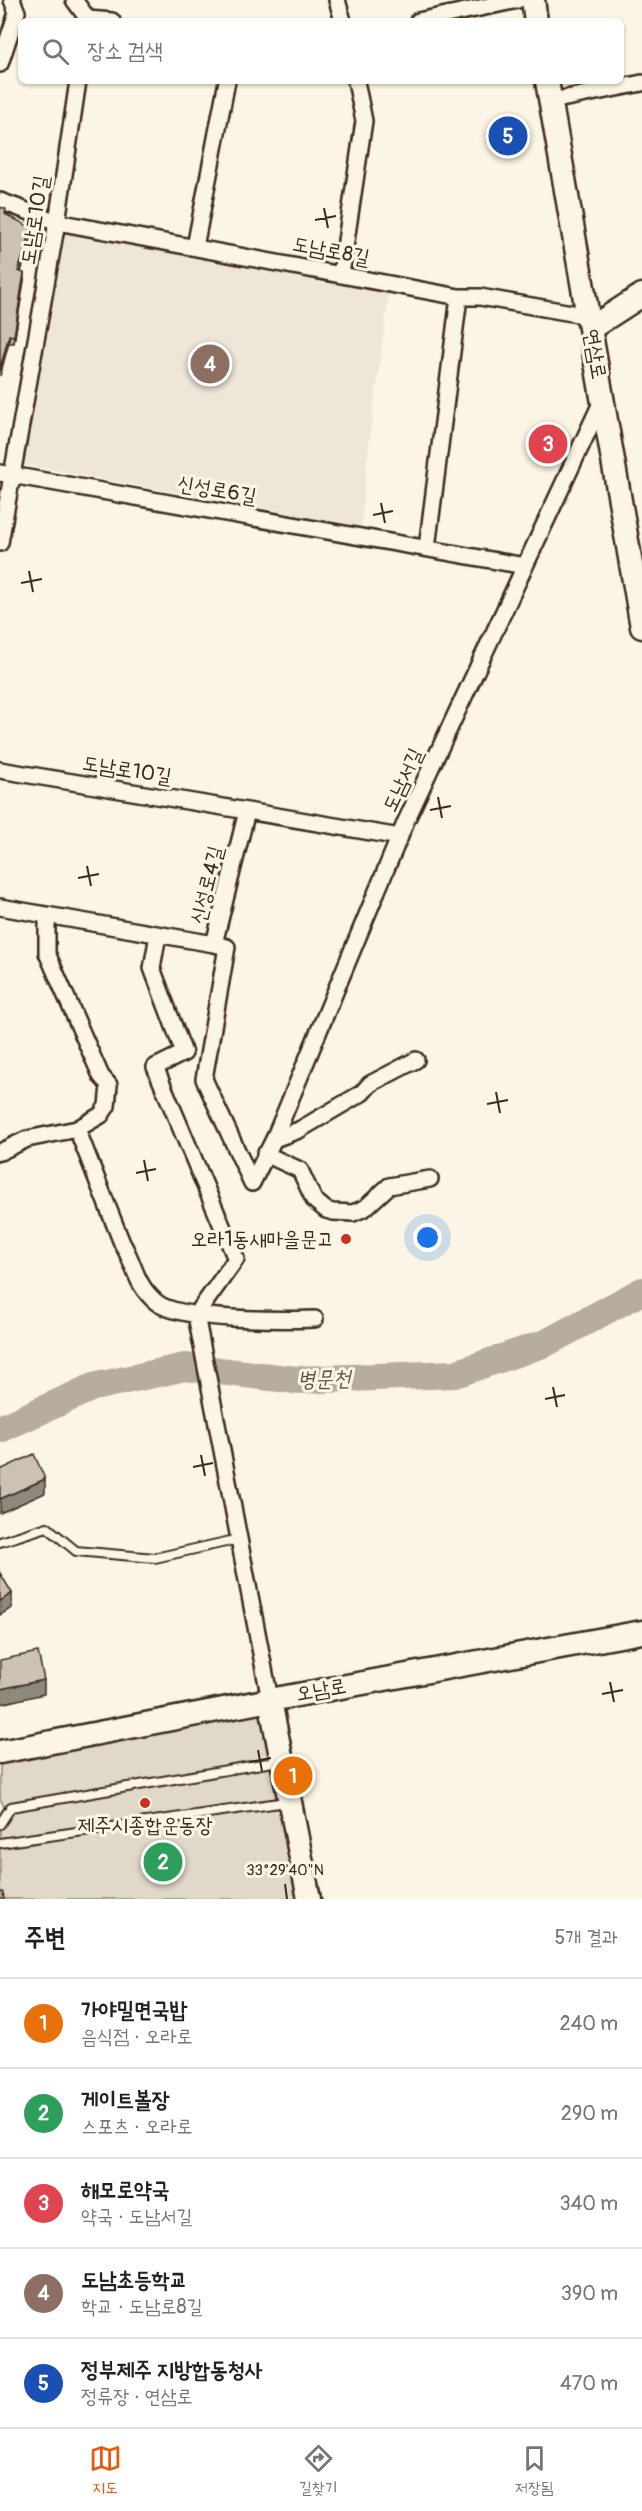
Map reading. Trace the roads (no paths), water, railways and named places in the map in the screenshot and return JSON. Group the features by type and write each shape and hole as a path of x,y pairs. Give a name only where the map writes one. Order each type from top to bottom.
{"street":[{"path":"0,64 17,12 12,0"},
{"path":"74,0 86,18"},
{"path":"337,0 342,18"},
{"path":"435,18 518,0"},
{"path":"533,0 536,18"},
{"path":"549,91 642,83"},
{"name":"도남로10길","path":"0,543 6,474 57,222 78,84"},
{"path":"195,247 226,84"},
{"path":"341,274 364,121 357,84"},
{"name":"연삼로","path":"549,91 642,627"},
{"name":"도남로8길","path":"0,201 57,222 459,297 480,297 590,322"},
{"path":"590,322 642,295"},
{"path":"427,548 459,297"},
{"name":"도남서길","path":"214,944 227,947 204,1079 252,1183 274,1139 400,837 603,398"},
{"name":"신성로6길","path":"6,474 525,566"},
{"name":"도남로10길","path":"0,770 247,811"},
{"path":"247,811 400,837"},
{"name":"신성로4길","path":"0,907 214,944 247,811"},
{"path":"0,1152 27,1139 77,1130 100,1115 107,1106 109,1086 101,1076 47,953 47,916"},
{"path":"158,935 152,968 184,1053 155,1067 236,1259 196,1315 309,1899"},
{"path":"274,1139 300,1130 362,1093 370,1084 416,1060"},
{"path":"77,1130 122,1244 132,1259 137,1282 158,1304 196,1315 286,1320 315,1319"},
{"path":"265,1154 300,1170 314,1200 326,1210 333,1212 353,1213 365,1208 389,1186 430,1179"},
{"name":"오남로","path":"0,1752 642,1632"}],"lane":[{"path":"0,1542 47,1527 76,1551 155,1558 239,1539"},
{"path":"0,1824 11,1807 282,1760"},
{"path":"0,1844 291,1801"}],"waterway":[{"name":"병문천","path":"0,1429 93,1387 185,1367 296,1380 455,1374 546,1343 642,1291"}],"place":[{"name":"정부제주 지방합동청사","path":"508,136"},
{"name":"도남초등학교","path":"210,364"},
{"name":"해모로약국","path":"548,444"},
{"name":"오라1동새마을문고","path":"346,1239"},
{"name":"가야밀면국밥","path":"293,1776"},
{"name":"제주시종합운동장","path":"145,1803"},
{"name":"게이트볼장","path":"163,1862"}]}
